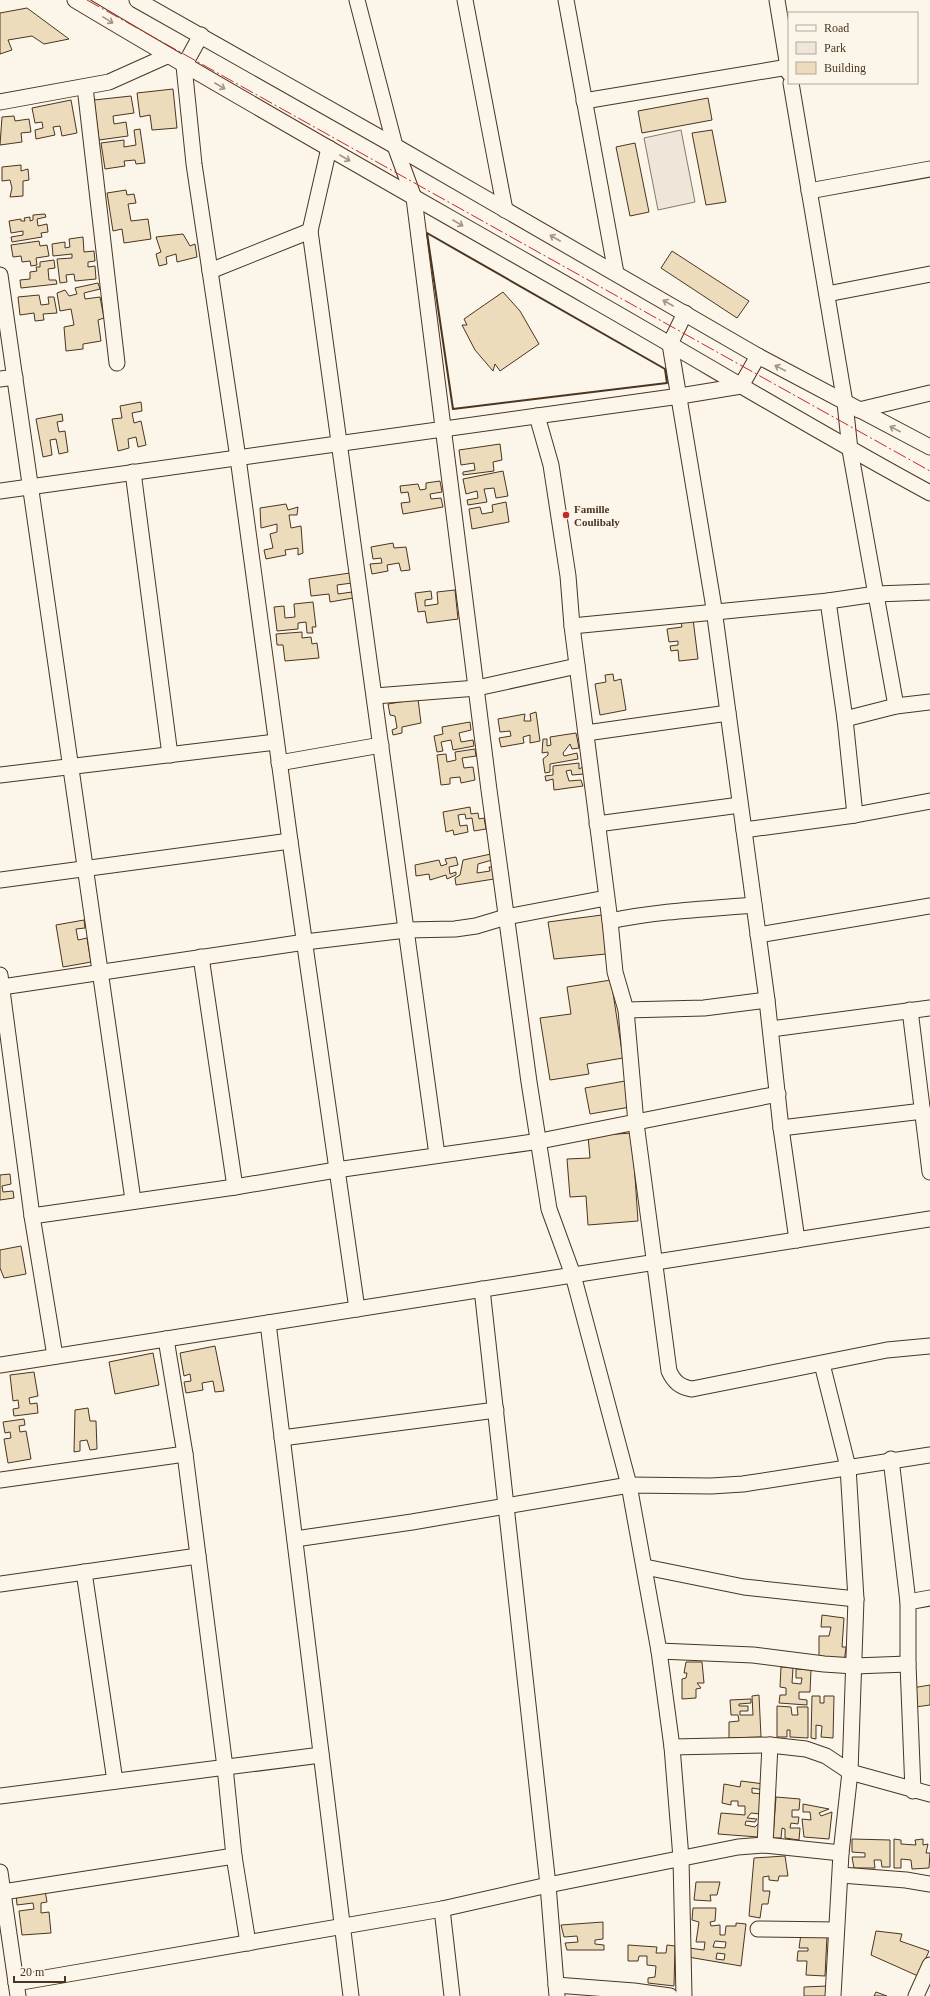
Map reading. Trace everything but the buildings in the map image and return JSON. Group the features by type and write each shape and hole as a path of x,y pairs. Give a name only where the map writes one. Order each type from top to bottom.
{"street":[{"path":"75,0 184,66 670,344 850,450 930,493"},
{"path":"137,0 395,146 758,356 930,447"},
{"path":"357,0 395,146 414,198 506,917 529,1082 540,1142 549,1209 573,1275 629,1485 645,1567 659,1652 672,1747 681,1858 684,1996"},
{"path":"465,0 505,210"},
{"path":"566,0 616,273"},
{"path":"584,101 788,70 777,0"},
{"path":"201,35 184,66 194,164 238,458 276,742 357,1309"},
{"path":"0,102 109,82 167,56"},
{"path":"791,84 845,403 850,450 896,706"},
{"path":"85,87 117,363"},
{"path":"328,148 310,231 437,1155"},
{"path":"809,191 930,169"},
{"path":"210,271 310,231"},
{"path":"827,294 930,274"},
{"path":"0,275 7,378 30,487 133,1200"},
{"path":"684,313 670,344 680,396 714,612 767,1000 781,1128 797,1240"},
{"path":"741,386 758,356"},
{"path":"0,491 680,396 741,386"},
{"path":"859,410 930,393"},
{"path":"537,416 554,479 568,576 572,626 610,921 615,972 626,1010 636,1123 656,1262 667,1364 673,1379 683,1387 692,1389 887,1350 930,1346"},
{"path":"133,472 170,755"},
{"path":"572,626 828,601 876,594 930,592"},
{"path":"828,601 845,719 856,815"},
{"path":"375,696 477,688 577,666"},
{"path":"845,719 896,706 930,702"},
{"path":"586,733 728,713"},
{"path":"0,775 276,742"},
{"path":"279,763 381,745"},
{"path":"744,830 856,815 930,801"},
{"path":"597,824 740,805"},
{"path":"0,880 290,840"},
{"path":"55,1356 32,1216 1,981 100,971 305,942 406,930 455,929 476,926 506,917 606,898"},
{"path":"610,921 647,913 664,914 678,911 754,906"},
{"path":"758,935 930,906"},
{"path":"201,957 236,1187"},
{"path":"626,1010 704,1008 767,1000"},
{"path":"770,1029 930,1008"},
{"path":"910,1010 930,1172"},
{"path":"32,1216 133,1200 236,1187 437,1155 540,1142 778,1094"},
{"path":"781,1128 923,1111"},
{"path":"0,1365 930,1219"},
{"path":"482,1289 548,1885 557,1990 670,1996"},
{"path":"268,1323 351,1996"},
{"path":"166,1339 185,1454 225,1767 234,1856 248,1943"},
{"path":"822,1364 848,1467 856,1599 850,1772 841,1853 833,1996"},
{"path":"282,1438 496,1410"},
{"path":"0,1480 185,1454"},
{"path":"295,1539 629,1485 711,1486 743,1484 891,1459 930,1455"},
{"path":"891,1459 908,1602 908,1664 913,1790"},
{"path":"0,1584 198,1556"},
{"path":"645,1567 744,1587 856,1599"},
{"path":"84,1572 115,1781"},
{"path":"908,1602 930,1598"},
{"path":"659,1652 754,1655 824,1664 854,1666 908,1664"},
{"path":"672,1747 770,1745 806,1749 826,1756 850,1772 930,1794"},
{"path":"764,1845 770,1745"},
{"path":"0,1796 321,1755"},
{"path":"0,1872 17,1990 248,1943 442,1909 548,1885 738,1847 764,1845 841,1853"},
{"path":"3,1892 234,1856"},
{"path":"841,1874 906,1880 930,1884"},
{"path":"442,1909 452,1996"},
{"path":"758,1930 836,1930"},
{"path":"916,1996 930,1965"}],"green space":[{"path":"681,130 695,202 658,210 644,138"}],"wall":[{"path":"427,233 665,369 667,383 453,409 427,233"}],"power":[{"path":"87,0 930,471"}],"place":[{"name":"Famille Coulibaly","path":"566,515"}]}
